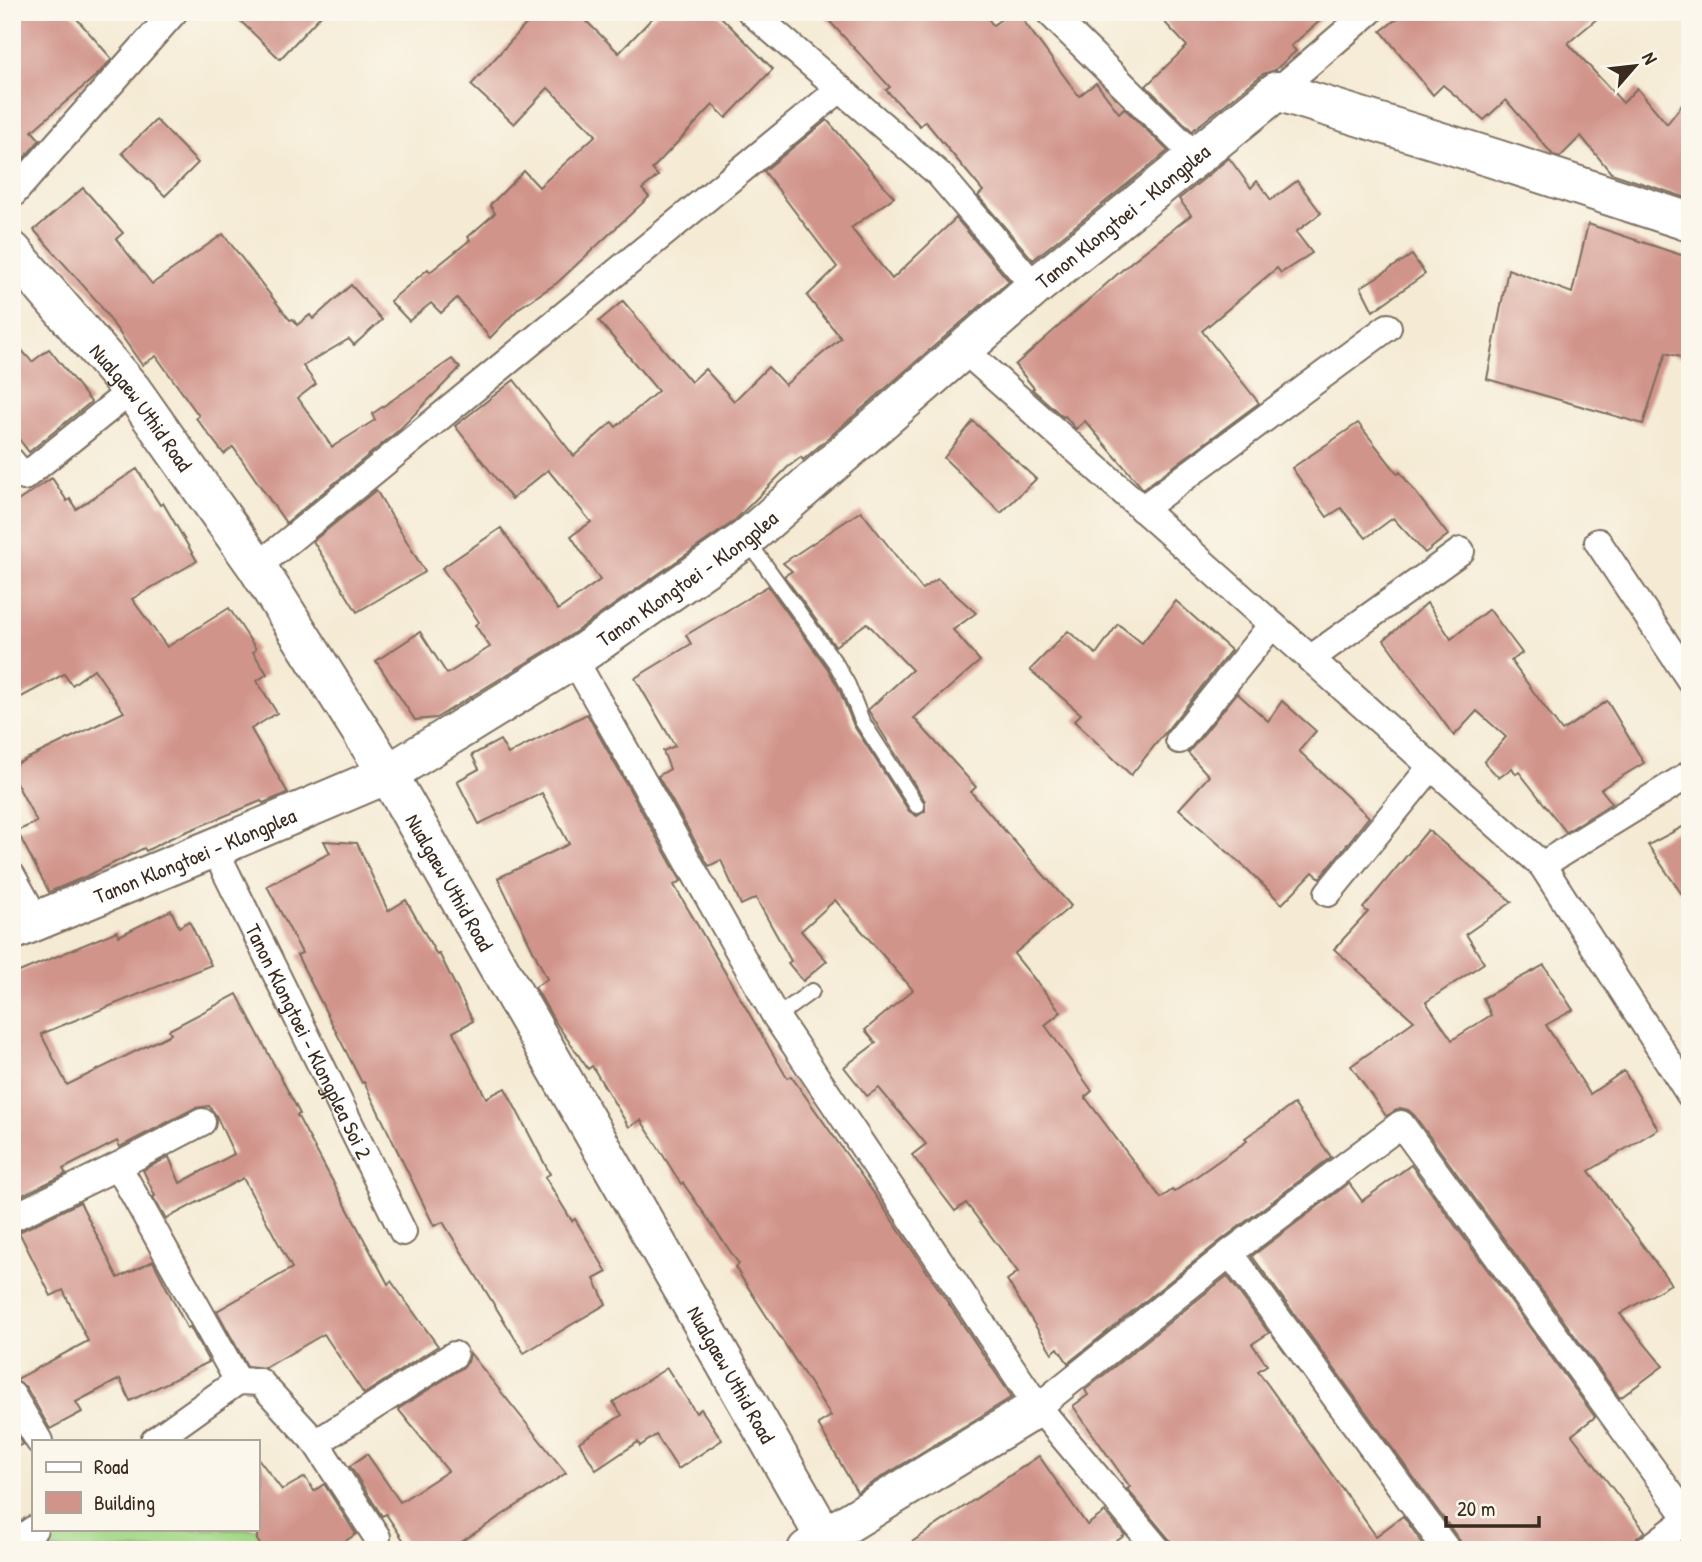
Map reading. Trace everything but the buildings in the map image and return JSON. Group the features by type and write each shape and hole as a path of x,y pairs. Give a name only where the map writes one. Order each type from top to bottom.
{"street":[{"path":"12,195 174,12"},
{"path":"751,12 939,174 1035,287"},
{"path":"1049,12 1195,156"},
{"path":"1277,91 1361,15"},
{"path":"257,567 840,89"},
{"path":"1277,91 1690,222"},
{"name":"Tanon Klongtoei - Klongplea","path":"25,926 388,774 574,659 747,539 1035,287 1277,91"},
{"name":"Nualgaew Uthid Road","path":"12,251 132,390 257,567 388,774 821,1545"},
{"path":"1142,509 1388,327"},
{"path":"963,349 1542,866 1690,1095"},
{"path":"12,462 24,477 132,390"},
{"path":"1598,542 1690,680"},
{"path":"1310,659 1461,551"},
{"path":"1179,740 1272,625"},
{"path":"574,659 776,1017 1038,1407 1158,1550"},
{"path":"1328,893 1431,767"},
{"path":"1542,866 1690,774"},
{"name":"Tanon Klongtoei - Klongplea Soi 2","path":"214,848 403,1233"},
{"path":"12,876 25,926"},
{"path":"12,1217 202,1122"},
{"path":"821,1545 1038,1407 1230,1253 1401,1124 1689,1518 1647,1550"},
{"path":"118,1166 238,1381"},
{"path":"1230,1253 1447,1550"},
{"path":"316,1443 454,1355"},
{"path":"155,1440 238,1381 260,1382 316,1443 377,1538"},
{"path":"12,1395 38,1440"},
{"path":"12,1545 33,1530"}],"lane":[{"path":"747,539 836,664 848,685 862,721 917,806"},
{"path":"776,1017 812,991"}],"green space":[{"path":"58,1530 258,1530 279,1550 29,1550"}]}
